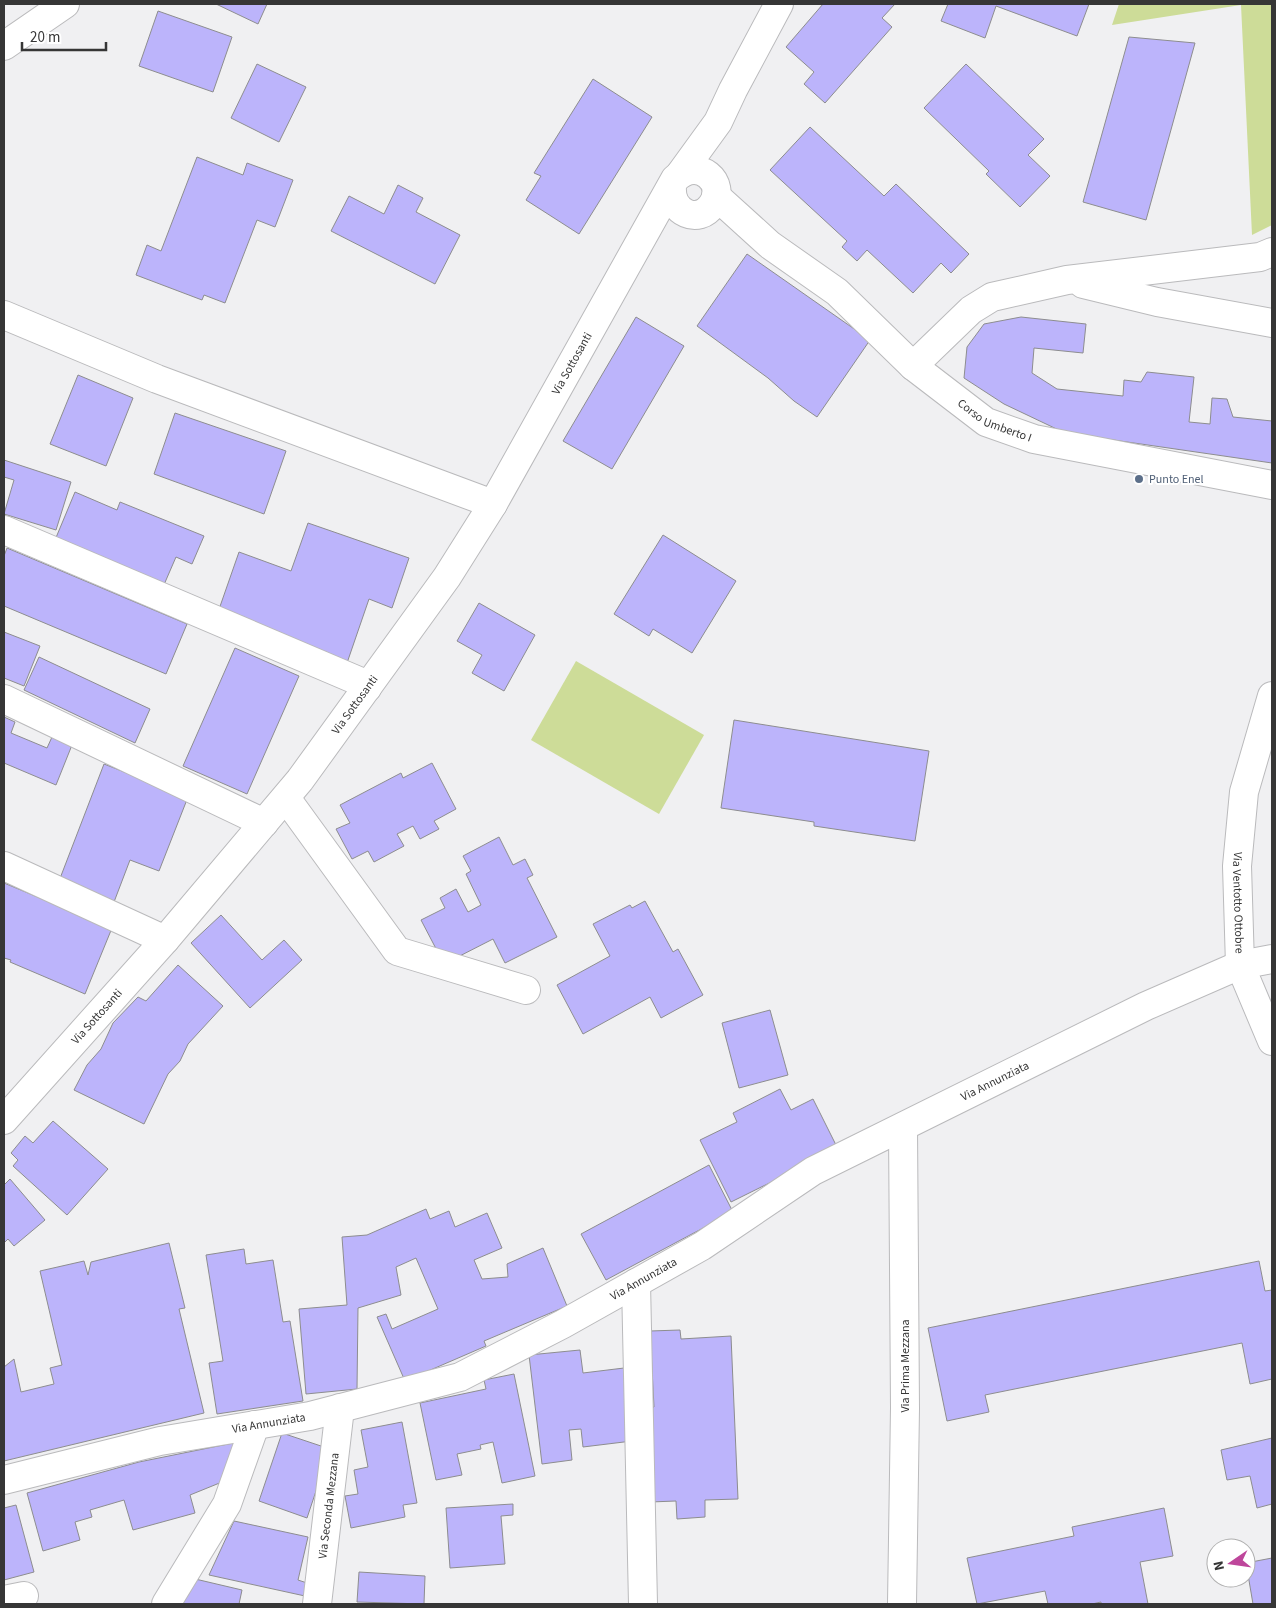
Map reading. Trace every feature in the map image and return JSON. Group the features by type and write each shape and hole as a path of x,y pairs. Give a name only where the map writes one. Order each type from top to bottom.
{"street":[{"path":"4,46 65,4"},
{"name":"Via Sottosanti","path":"4,1120 165,940 286,798 447,577 493,504 677,180 718,122 779,4"},
{"name":"Via Sottosanti","path":"640,244 703,202 718,122"},
{"name":"Corso Umberto I","path":"677,180 691,169 701,171 709,176 703,202 770,245 837,292 913,366 986,422 1034,439 1272,485"},
{"path":"677,180 671,195 678,209 703,202"},
{"path":"913,366 971,310 992,297 1067,280 1260,257 1272,252"},
{"path":"1067,280 1157,302 1272,323"},
{"path":"4,315 157,380 493,504"},
{"path":"4,530 368,686 367,688"},
{"name":"Via Ventotto Ottobre","path":"1240,965 1237,866 1244,792 1272,696"},
{"path":"4,699 264,823"},
{"path":"286,798 397,951 526,990"},
{"path":"4,866 165,940"},
{"name":"Via Annunziata","path":"4,1480 160,1442 310,1416 460,1377 563,1324 702,1246 813,1171 1146,1006 1240,965 1272,959"},
{"path":"1240,965 1272,1041"},
{"name":"Via Prima Mezzana","path":"902,1604 905,1408 903,1127"},
{"path":"636,1283 643,1604"},
{"name":"Via Seconda Mezzana","path":"317,1604 340,1408"},
{"path":"166,1604 227,1504 255,1425"}],"green space":[{"path":"1119,4 1272,4 1272,225 1252,235 1241,5 1112,25"},
{"path":"576,661 704,735 659,814 531,740"}],"building":[{"path":"216,4 267,4 258,24"},
{"path":"823,4 895,4 882,18 892,27 825,103 804,84 814,72 786,47"},
{"path":"948,4 1089,4 1077,36 996,6 985,38 941,21"},
{"path":"158,11 232,37 213,92 139,66"},
{"path":"1129,37 1195,43 1146,220 1083,202"},
{"path":"257,64 306,87 279,142 231,118"},
{"path":"966,64 1044,139 1028,155 1050,176 1020,207 986,174 989,171 924,108"},
{"path":"593,79 652,117 579,234 526,200 541,176 534,173"},
{"path":"810,127 884,196 896,184 969,254 951,273 941,263 913,293 867,250 857,261 842,247 847,241 770,170"},
{"path":"197,157 243,175 247,163 293,180 275,227 257,220 225,303 204,295 202,300 136,275 147,245 161,251"},
{"path":"398,185 423,198 416,212 460,235 435,284 331,231 349,196 384,214"},
{"path":"747,254 870,340 817,417 697,326"},
{"path":"636,317 684,346 612,469 563,441"},
{"path":"1021,317 1086,324 1083,353 1034,348 1032,373 1057,389 1123,396 1124,380 1141,382 1147,372 1194,377 1189,422 1210,424 1212,398 1227,399 1233,417 1272,421 1272,463 1065,433 1004,404 964,378 967,347 984,324"},
{"path":"78,375 133,398 106,466 50,444"},
{"path":"175,413 286,451 264,514 154,474"},
{"path":"4,460 71,482 56,530 4,514 14,480 4,477"},
{"path":"75,492 117,510 120,502 204,536 192,564 176,557 163,587 55,540"},
{"path":"308,523 409,558 392,608 369,599 347,663 217,615 239,552 291,571"},
{"path":"663,535 736,581 692,653 653,629 649,636 614,614"},
{"path":"7,548 187,624 166,674 4,606 4,556"},
{"path":"479,603 535,635 504,691 472,673 482,655 457,641"},
{"path":"4,632 40,646 24,686 4,678"},
{"path":"235,648 299,676 247,794 183,766"},
{"path":"39,657 150,709 135,743 24,690"},
{"path":"4,717 15,722 11,733 47,748 52,737 72,745 56,785 4,763"},
{"path":"734,720 929,751 915,841 814,826 814,822 721,808"},
{"path":"432,763 456,809 434,821 439,829 420,839 413,826 397,834 404,846 374,862 368,851 352,859 336,829 350,823 340,805 401,773 403,778"},
{"path":"104,764 188,797 159,871 130,860 114,902 59,881"},
{"path":"499,837 513,865 525,859 533,875 527,878 557,937 505,963 493,939 444,964 421,920 445,908 440,898 456,889 468,912 481,905 466,874 471,871 463,856"},
{"path":"4,883 112,928 85,994 4,958"},
{"path":"645,901 673,952 678,949 703,995 661,1018 650,997 583,1034 557,985 610,956 593,924 630,905 632,908"},
{"path":"221,915 262,960 284,940 302,960 250,1008 191,943"},
{"path":"178,965 223,1006 188,1044 180,1061 168,1074 144,1124 74,1090 87,1065 101,1049 113,1023 138,997 146,1001"},
{"path":"770,1010 788,1075 739,1088 722,1023"},
{"path":"780,1089 791,1110 813,1099 838,1149 731,1202 700,1140 737,1122 733,1113"},
{"path":"53,1121 108,1169 67,1215 13,1166 18,1160 11,1153 25,1136 33,1143"},
{"path":"709,1165 733,1212 606,1280 581,1234"},
{"path":"10,1179 45,1220 14,1246 8,1239 4,1243 4,1185"},
{"path":"426,1209 430,1219 449,1211 455,1227 487,1213 502,1248 474,1260 482,1279 508,1277 507,1264 543,1248 567,1306 484,1341 486,1346 405,1381 377,1317 386,1314 392,1329 438,1309 416,1258 396,1267 401,1295 358,1308 357,1389 306,1394 299,1309 347,1305 342,1237 367,1235"},
{"path":"169,1243 185,1308 179,1309 204,1413 4,1461 4,1367 14,1359 21,1392 54,1384 50,1368 62,1365 40,1271 84,1261 88,1275 91,1262"},
{"path":"244,1249 246,1264 273,1260 283,1322 290,1321 303,1401 217,1414 209,1363 223,1361 206,1255"},
{"path":"1259,1261 1265,1291 1272,1290 1272,1379 1250,1384 1242,1343 985,1395 989,1412 947,1421 928,1328"},
{"path":"680,1330 681,1339 731,1336 738,1499 705,1500 705,1517 677,1519 676,1501 650,1502 646,1408 654,1407 650,1331"},
{"path":"580,1350 583,1373 624,1368 632,1441 583,1447 581,1429 569,1430 572,1460 542,1464 529,1355"},
{"path":"514,1374 535,1476 502,1483 493,1442 480,1445 481,1449 457,1454 462,1475 436,1480 420,1403 486,1389 484,1380"},
{"path":"402,1422 417,1503 403,1505 405,1517 351,1528 345,1496 358,1494 354,1470 368,1467 361,1430"},
{"path":"282,1433 330,1449 307,1518 259,1501"},
{"path":"1272,1438 1272,1504 1257,1508 1250,1476 1227,1480 1221,1450"},
{"path":"238,1442 222,1482 190,1495 195,1513 133,1530 124,1500 90,1510 92,1517 75,1522 80,1540 43,1551 27,1493 139,1462"},
{"path":"513,1504 513,1515 501,1516 505,1564 450,1568 446,1508"},
{"path":"16,1505 34,1572 4,1580 4,1508"},
{"path":"1164,1508 1173,1556 1140,1562 1148,1604 1101,1604 1101,1602 1092,1604 1048,1604 1045,1591 977,1604 967,1558 1074,1536 1072,1527"},
{"path":"234,1521 308,1537 298,1580 307,1583 305,1596 209,1575"},
{"path":"1272,1558 1272,1604 1253,1604 1250,1588 1256,1588 1256,1561"},
{"path":"359,1572 425,1576 424,1604 357,1602"},
{"path":"191,1578 242,1590 239,1604 176,1604"}],"place":[{"name":"Punto Enel","path":"1139,479"}]}
